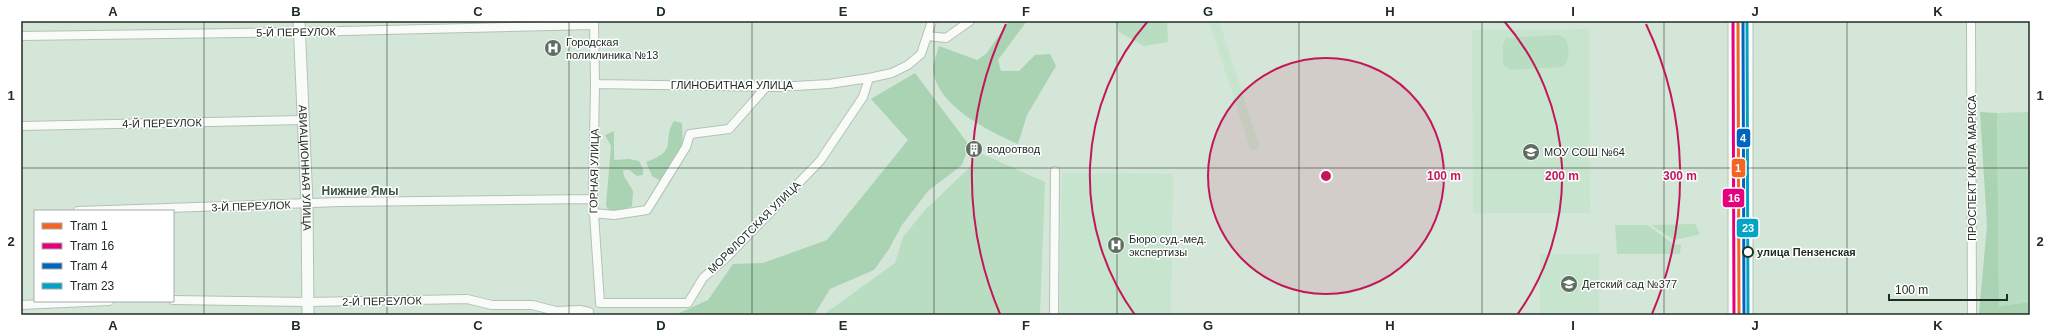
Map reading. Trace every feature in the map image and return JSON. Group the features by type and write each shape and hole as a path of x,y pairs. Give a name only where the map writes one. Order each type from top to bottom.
{"main road":[{"path":"1734,21 1734,315"},
{"path":"1747,21 1747,315"},
{"name":"АВИАЦИОННАЯ УЛИЦА","path":"300,27 302,120 307,204 308,315"}],"street":[{"name":"ГЛИНОБИТНАЯ УЛИЦА","path":"596,84 767,86 829,84 869,78 892,73 908,65 921,54 932,21"},
{"path":"928,36 946,38 970,21"},
{"name":"ПРОСПЕКТ КАРЛА МАРКСА","path":"1971,21 1972,315"},
{"name":"5-Й ПЕРЕУЛОК","path":"21,36 300,27 594,23"},
{"name":"ГОРНАЯ УЛИЦА","path":"594,23 596,84 593,213 600,303"},
{"name":"МОРФЛОТСКАЯ УЛИЦА","path":"600,303 688,303 703,278 727,257 820,161 862,97 869,78"},
{"path":"593,213 614,215 646,210 686,147 690,134 729,129 767,86"},
{"name":"4-Й ПЕРЕУЛОК","path":"21,126 302,120"},
{"path":"1054,315 1055,171"},
{"name":"3-Й ПЕРЕУЛОК","path":"111,210 307,204 593,199"},
{"name":"2-Й ПЕРЕУЛОК","path":"174,300 308,302 467,300 492,305 532,305 556,311 580,310 589,314"},
{"path":"21,305 87,302"},
{"path":"589,314 600,303"}],"shaded area":[{"path":"1009,21 1027,21 998,60 1001,71 1019,71 1035,55 1050,54 1056,66 1027,115 1018,144 979,124 954,106 944,95 937,83 933,70 934,61 939,46 977,60 986,54"},
{"path":"1115,21 1167,21 1168,42 1144,46 1119,32"},
{"path":"1209,21 1219,21 1260,148 1251,151"},
{"name":"МОУ СОШ №64","path":"1589,29 1590,213 1473,213 1472,30"},
{"path":"1559,35 1567,41 1568,49 1567,61 1563,67 1510,70 1503,64 1503,44 1506,38"},
{"path":"915,73 969,145 962,165 928,191 902,225 889,249 874,270 830,289 814,315 675,315 708,300 733,264 763,263 827,240 908,140 871,99"},
{"path":"1980,112 1997,113 1999,306 2030,302 2030,315 1980,315 1979,313 1987,226"},
{"path":"2030,112 2030,302 1999,306 1997,113"},
{"path":"674,121 682,123 683,147 661,181 652,176 646,162 656,158 666,149 668,145 670,128"},
{"path":"614,131 614,160 629,159 639,161 643,169 643,175 637,176 629,170 623,170 624,176 633,191 632,206 610,215 606,205 611,146 605,135"},
{"path":"978,152 1045,182 1040,315 823,315 895,263 903,237 925,210 969,168"},
{"name":"Бюро суд.-мед. экспертизы","path":"1062,173 1173,174 1171,315 1060,315"},
{"path":"1695,224 1700,234 1674,240 1651,225"},
{"path":"1615,225 1648,225 1674,245 1681,244 1680,254 1617,254"},
{"name":"Детский сад №377","path":"1540,254 1599,254 1599,315 1540,315"}],"tram line":[{"name":"16","path":"1733,21 1734,315"},
{"name":"1","path":"1738,21 1739,315"},
{"name":"4","path":"1743,21 1744,315"},
{"name":"23","path":"1747,21 1748,315"}],"place":[{"name":"Городская поликлиника №13","path":"553,48"},
{"name":"водоотвод","path":"974,149"},
{"name":"МОУ СОШ №64","path":"1531,152"},
{"name":"Бюро суд.-мед. экспертизы","path":"1116,245"},
{"name":"улица Пензенская","path":"1748,252"},
{"name":"Детский сад №377","path":"1569,284"}],"district":[{"name":"Нижние Ямы","path":"360,191"}]}
